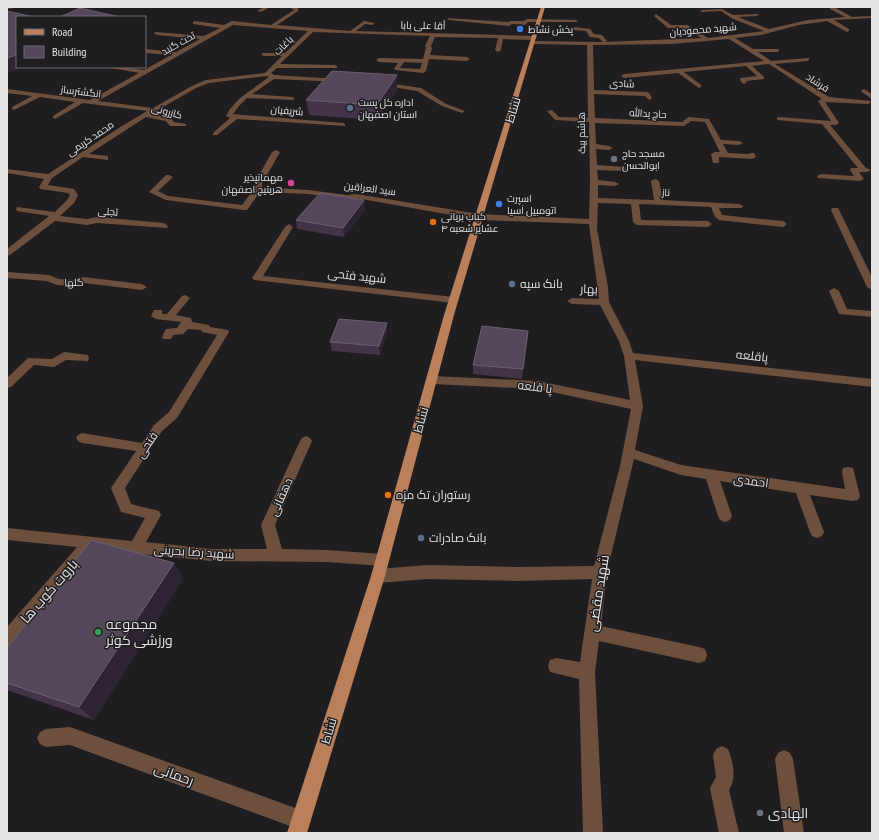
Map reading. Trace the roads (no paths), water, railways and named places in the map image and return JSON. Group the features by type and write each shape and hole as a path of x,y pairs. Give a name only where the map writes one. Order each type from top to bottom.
{"main road":[{"name":"نشاط","path":"299,826 378,576 454,300 543,7"}],"street":[{"path":"7,8 21,7"},
{"path":"259,11 268,7"},
{"path":"273,26 296,11 296,9 291,7"},
{"path":"832,8 851,18"},
{"path":"702,11 722,10 732,16 774,33"},
{"path":"656,15 670,27 685,26 706,38"},
{"path":"732,16 757,15"},
{"name":"شهید محمودیان","path":"533,40 590,44 637,43 774,33 800,23 872,17"},
{"path":"858,18 867,23"},
{"path":"449,19 509,24 511,22 525,23 527,20 576,21"},
{"path":"828,20 847,30"},
{"path":"352,32 364,22 372,22"},
{"path":"194,23 225,27"},
{"name":"آقا علی بابا","path":"232,23 312,30 434,34 533,40"},
{"name":"تخت گنبد","path":"91,102 232,23"},
{"path":"740,27 756,26"},
{"path":"574,29 588,30 592,36 600,36 606,44"},
{"name":"باغات","path":"216,134 232,116 235,106 270,75 274,66 312,30"},
{"path":"157,33 206,38"},
{"path":"423,71 422,66 429,48 428,46 434,34"},
{"name":"فرشاد","path":"728,36 827,99"},
{"path":"498,50 500,37"},
{"name":"هاشم بیک","path":"590,44 592,92 592,167 594,182 593,222 604,302 624,341 629,356"},
{"path":"752,51 777,50"},
{"path":"146,51 177,54"},
{"path":"264,54 286,56"},
{"path":"379,60 401,61 425,59 467,59"},
{"path":"624,76 807,59"},
{"path":"401,61 394,80 404,81"},
{"path":"744,82 742,79 762,78 747,64"},
{"path":"274,66 336,67"},
{"path":"116,68 146,72"},
{"path":"388,69 396,73"},
{"path":"396,73 401,70 430,72"},
{"path":"679,71 699,86"},
{"name":"محمد کریمی","path":"49,178 124,127 194,87 208,81 270,75 344,81"},
{"path":"373,84 419,89 444,105 462,111"},
{"name":"انگشترساز","path":"7,91 153,110"},
{"path":"864,91 871,101"},
{"name":"شادی","path":"592,92 646,94 649,98"},
{"path":"14,108 38,95"},
{"path":"247,96 292,99"},
{"path":"827,99 871,101"},
{"name":"فرشاد","path":"824,122 836,123 821,101 827,99"},
{"path":"55,117 82,101"},
{"name":"حاج یدالله","path":"550,111 557,119 670,120 684,124 689,119 707,120 726,155"},
{"name":"کازرونی","path":"145,115 169,119 171,124 184,125"},
{"name":"شریفیان","path":"232,116 343,125"},
{"path":"779,119 824,122 868,170"},
{"path":"719,142 739,144"},
{"path":"85,143 97,145"},
{"path":"592,146 609,148"},
{"path":"169,178 153,192 166,198 244,208 258,189 258,184 276,152"},
{"path":"716,161 715,154 752,157 751,155"},
{"path":"81,155 105,158"},
{"path":"592,167 624,169"},
{"path":"820,176 860,179 854,170 868,170"},
{"path":"7,171 49,178 43,187 71,191 74,195 73,200 54,217 7,253"},
{"path":"655,181 659,203"},
{"path":"594,182 615,184"},
{"name":"سید العراقین","path":"258,189 308,192 347,197 356,196 479,217"},
{"name":"ناز","path":"593,200 739,206"},
{"path":"635,202 637,222 708,224"},
{"path":"714,205 719,217 783,224"},
{"name":"تجلی","path":"20,209 54,217 87,222 97,220 164,226"},
{"path":"835,210 869,276 872,286"},
{"path":"479,217 593,222"},
{"name":"شهید فتحی","path":"289,227 257,278 454,300"},
{"name":"گلها","path":"7,275 49,278 57,282 76,283 83,280 142,287"},
{"path":"834,291 843,312 872,314"},
{"path":"169,318 185,298"},
{"name":"بهار","path":"572,301 604,302"},
{"path":"158,312 156,316 187,320 186,325 179,332 170,331 167,337"},
{"name":"فتحی","path":"136,547 154,515 126,508 118,488 158,428 173,416 224,332 206,330 205,326 186,325"},
{"path":"7,384 32,361 54,363 64,356 84,358"},
{"name":"پاقلعه","path":"629,356 872,383"},
{"name":"شهید مقضی","path":"593,833 587,672 600,572 629,453 637,406 629,356"},
{"name":"پا قلعه","path":"432,380 538,385 637,406"},
{"path":"82,438 145,448"},
{"name":"دهقانی","path":"276,555 268,525 306,441"},
{"name":"احمدی","path":"629,453 681,470 853,496 848,472"},
{"path":"711,475 725,516"},
{"path":"801,488 817,532"},
{"name":"شهید رضا بحرینی","path":"7,534 211,555 327,556 382,560"},
{"name":"باروت کوب ها","path":"7,639 91,542"},
{"path":"378,576 428,572 517,574 600,572"},
{"path":"592,632 699,655"},
{"path":"556,666 587,672"},
{"name":"رحمانی","path":"46,738 70,736 299,826"},
{"path":"722,755 725,780 719,788 729,833"},
{"path":"784,759 794,833"}],"place":[{"name":"پخش نشاط","path":"520,29"},
{"name":"اداره کل پست استان اصفهان","path":"350,108"},
{"name":"مسجد حاج ابوالحسن","path":"614,159"},
{"name":"مهمانپذیر هریتیج اصفهان","path":"291,183"},
{"name":"اسپرت اتومبیل آسیا","path":"499,204"},
{"name":"کباب بریانی عشایر شعبه ۴","path":"433,222"},
{"name":"بانک سپه","path":"512,284"},
{"name":"رستوران تک مزه","path":"388,495"},
{"name":"بانک صادرات","path":"421,538"},
{"name":"مجموعه ورزشی کوثر","path":"98,632"},
{"name":"الهادی","path":"760,813"}]}
